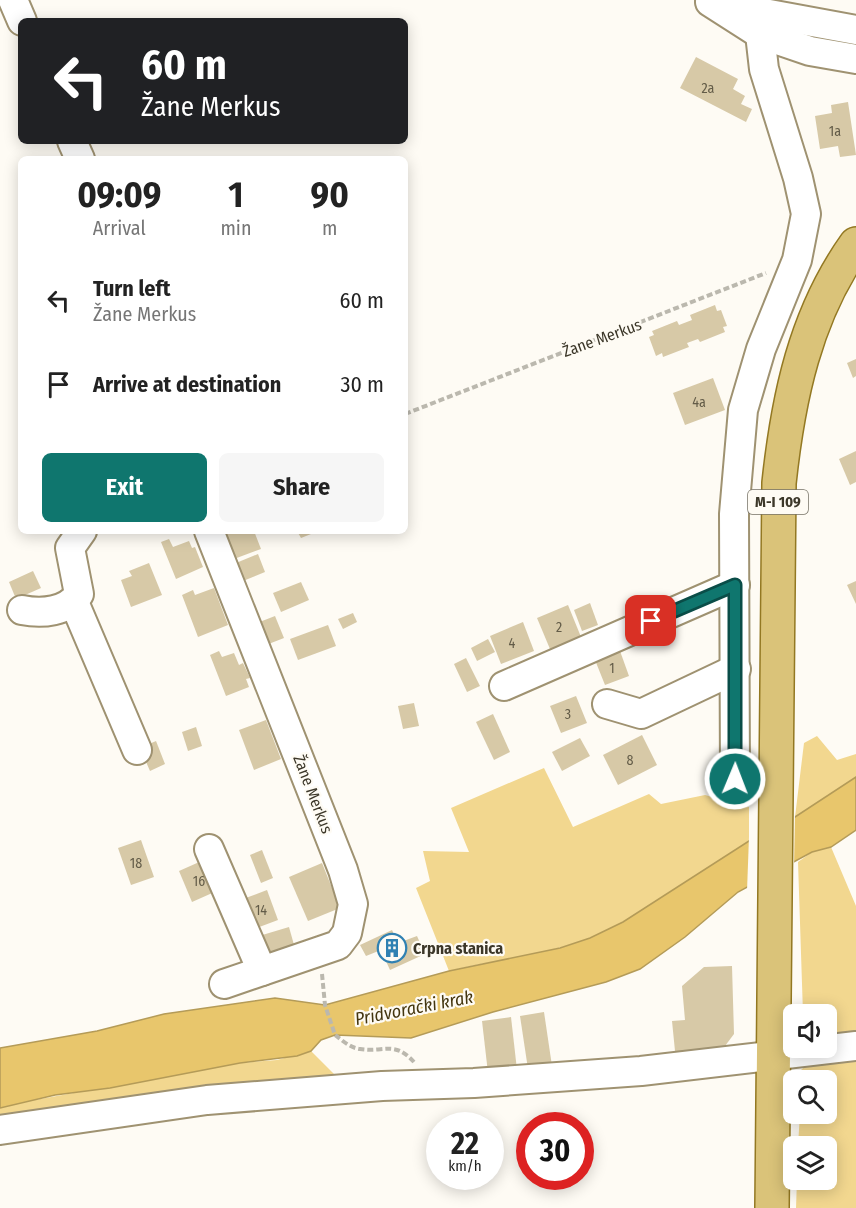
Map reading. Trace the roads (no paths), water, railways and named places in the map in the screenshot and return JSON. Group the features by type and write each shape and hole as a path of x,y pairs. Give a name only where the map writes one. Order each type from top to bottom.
{"main road":[{"name":"M-I 109","path":"772,1208 776,1055 778,516 785,434 795,378 806,344 838,273 856,244"}],"street":[{"path":"13,0 21,18"},
{"path":"708,1 776,17 856,30"},
{"path":"708,1 760,34 810,51 856,59"},
{"path":"735,779 735,514 743,410 761,349 797,260 804,237 806,214 804,197 764,69 760,34"},
{"path":"22,610 52,611 74,602 79,594 70,548 80,534"},
{"name":"Žane Merkus","path":"210,534 321,812 353,904 347,933 338,945 224,984"},
{"path":"504,686 735,585"},
{"path":"74,602 137,750"},
{"path":"607,704 641,714 736,669"},
{"path":"209,849 262,971"},
{"path":"0,1130 207,1100 641,1071 856,1046"}],"water":[{"name":"Pridvorački krak","path":"856,777 856,830 831,847 812,852 738,892 685,937 640,969 606,982 493,1012 411,1038 335,1035 321,1040 311,1051 297,1056 240,1063 110,1088 55,1095 0,1108 0,1048 97,1031 164,1014 275,998 325,1005 449,971 560,948 590,938 623,922 749,841 795,817"}],"place":[{"name":"Crpna stanica","path":"392,948"}]}
